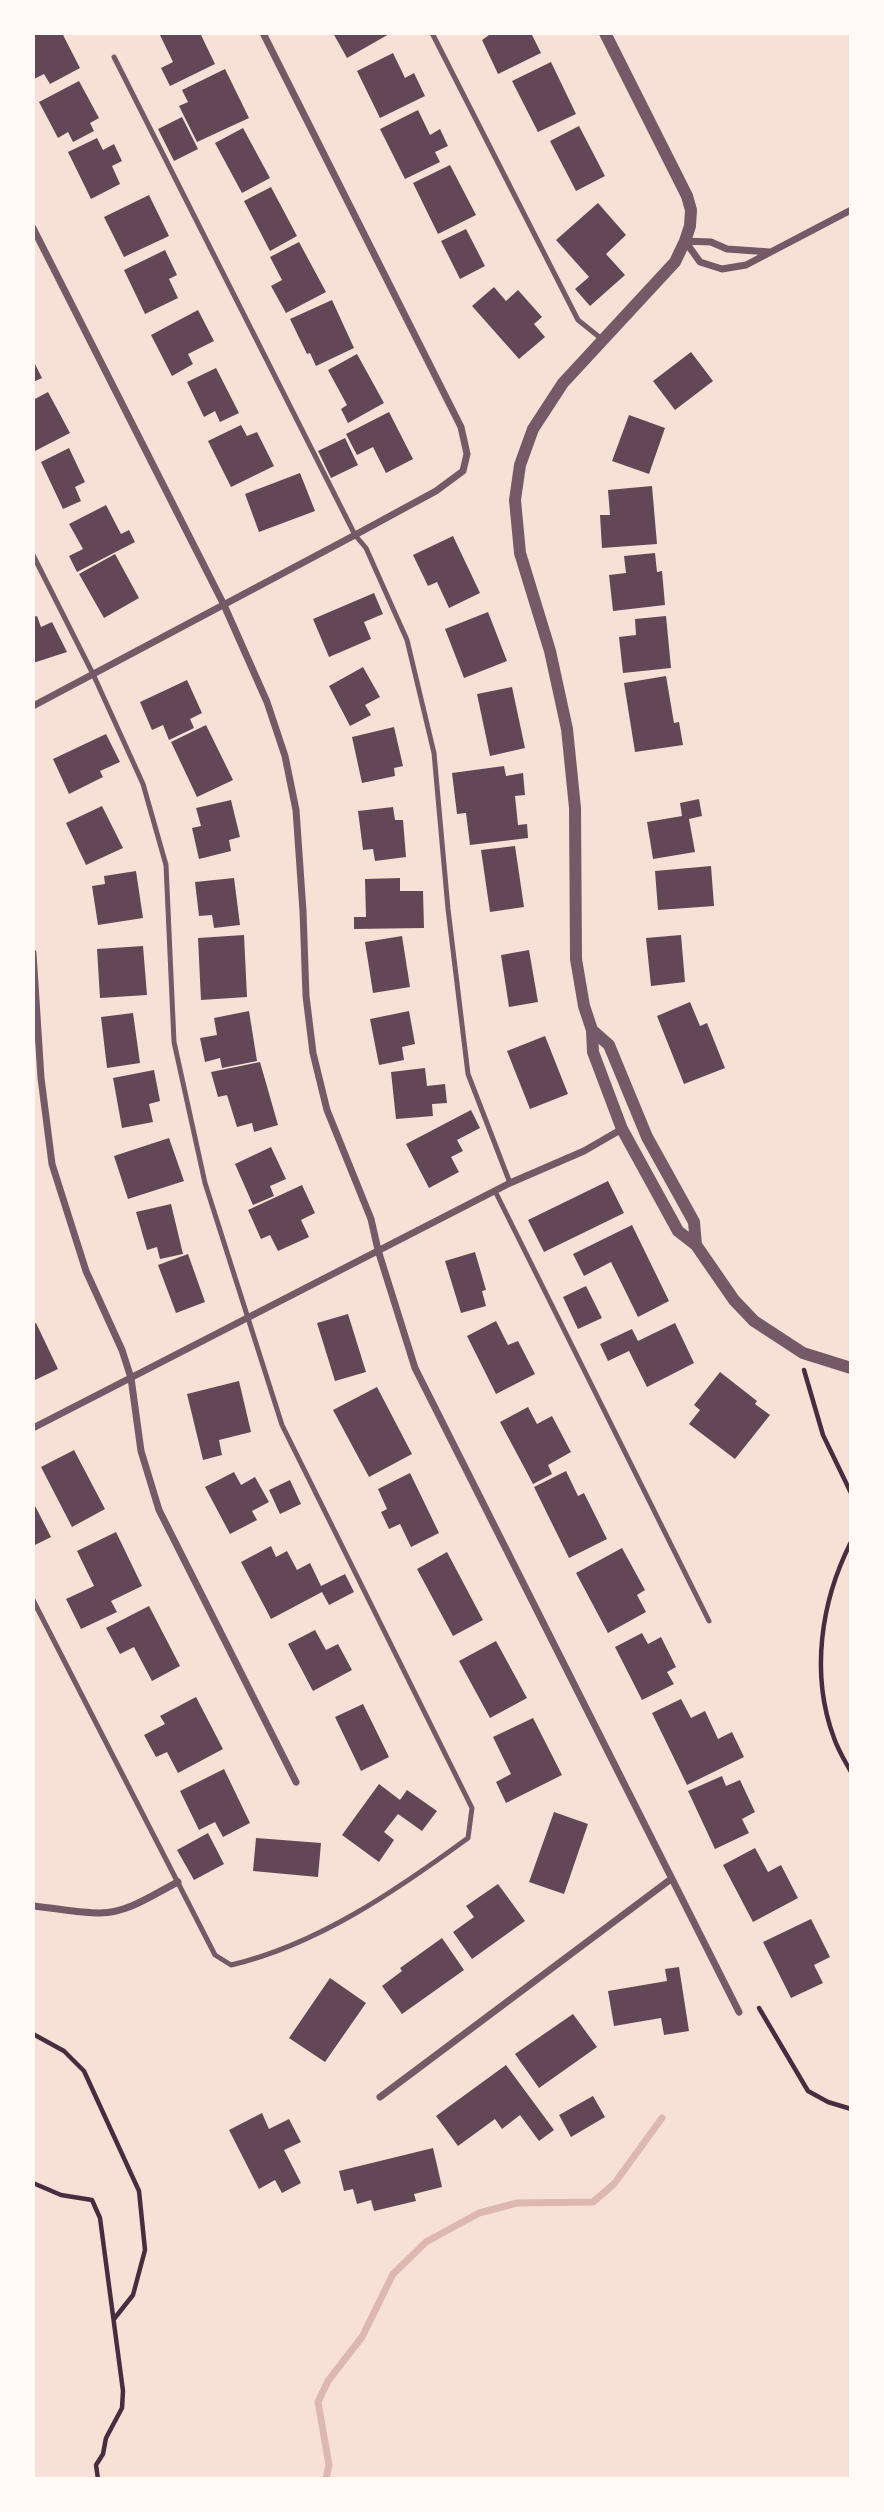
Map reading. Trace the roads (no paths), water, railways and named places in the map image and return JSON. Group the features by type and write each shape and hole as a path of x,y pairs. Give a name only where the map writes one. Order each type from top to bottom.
{"street":[{"path":"33,706 436,491 463,471 467,454 461,427 263,33"},
{"path":"605,33 687,196 691,210 685,241 675,262 563,383 533,429 520,465 515,500 520,553 550,651 567,729 575,808 576,959 584,1006 592,1030 593,1052 622,1129 678,1231 695,1245 734,1300 754,1321 803,1353 851,1368"},
{"path":"685,241 699,262 722,269 746,265 851,210"},
{"path":"33,228 224,605 267,702 285,756 296,810 306,996 313,1053 327,1110 371,1219 415,1368 739,2012"},
{"path":"685,241 711,242 727,249 771,252"},
{"path":"33,953 41,1078 52,1164 86,1271 122,1350 131,1378 141,1451 159,1510 296,1782"},
{"path":"592,1030 609,1045 637,1115 694,1222 695,1245"},
{"path":"33,1428 510,1182 584,1151 622,1129 637,1115"},
{"path":"380,2097 671,1878"},
{"path":"33,1906 101,1913 119,1911 178,1882"}],"lane":[{"path":"432,33 578,320 603,340"},
{"path":"114,57 355,535 366,548 407,640 434,753 448,909 468,1074 510,1182"},
{"path":"33,555 93,674 143,784 166,864 174,1042 205,1183 282,1425 472,1808 468,1838 428,1867 319,1934 262,1958 231,1965 215,1955 33,1600"},
{"path":"495,1191 709,1622"}],"waterway":[{"path":"326,2479 329,2465 318,2402 328,2381 362,2337 393,2274 426,2242 479,2213 517,2203 593,2202 614,2184 662,2118"}]}
